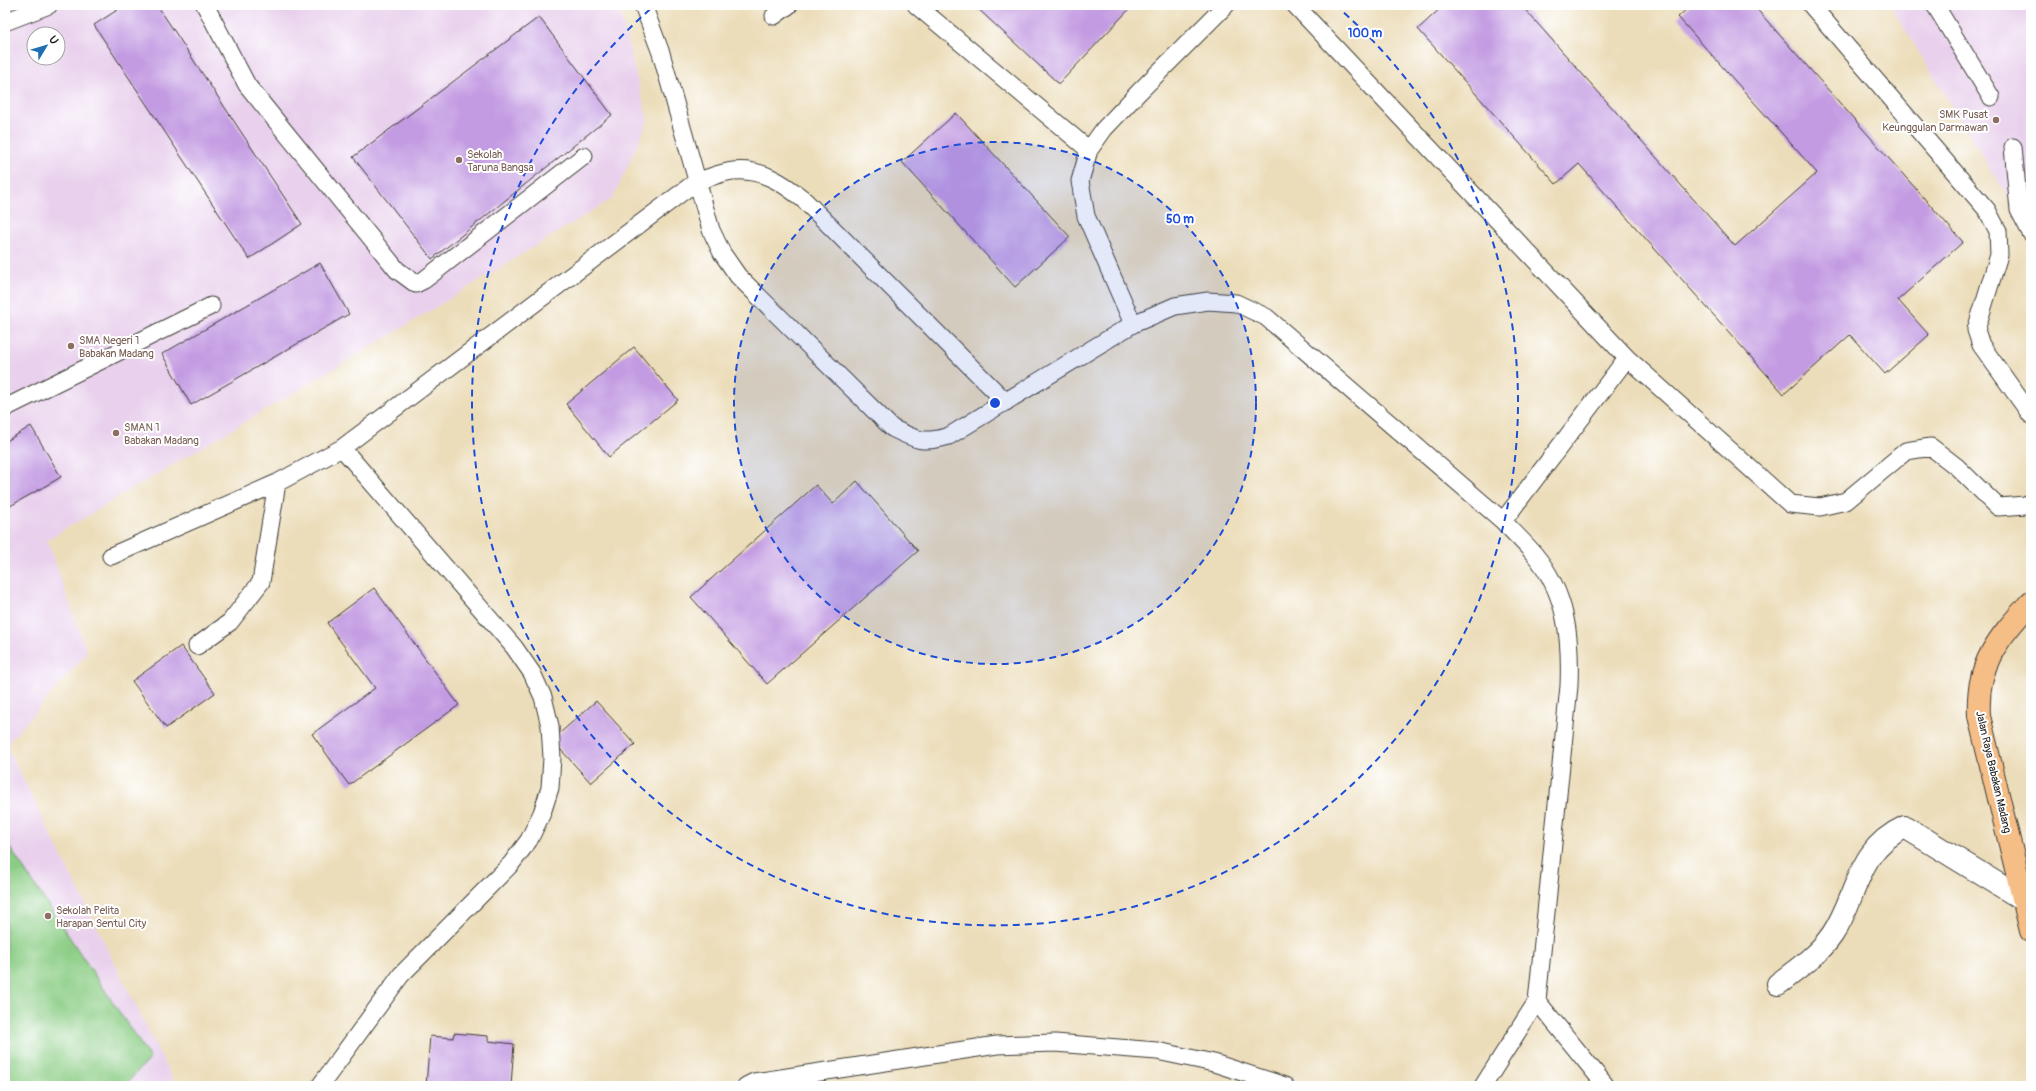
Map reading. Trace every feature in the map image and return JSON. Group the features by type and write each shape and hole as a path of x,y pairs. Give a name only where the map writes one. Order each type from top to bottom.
{"main road":[{"name":"Jalan Raya Babakan Madang","path":"2031,602 2009,626 1991,654 1981,675 1978,695 1979,716 2031,931"}],"street":[{"path":"1778,984 1820,951 1833,934 1844,913 1864,863 1876,847 1891,834 1905,827 2024,900"}],"lane":[{"path":"5,22 49,5"},
{"path":"205,5 247,85 397,270 416,284 430,276 584,156"},
{"path":"643,5 661,53 711,230 722,253 738,276 892,428 910,437 931,441 949,436 1133,324 1174,306 1208,301 1236,303 1266,317 1503,521 1535,555 1553,583 1566,618 1570,650 1569,686 1538,1001 1483,1086"},
{"path":"774,16 789,5"},
{"path":"916,5 1089,150"},
{"path":"1295,5 1627,358 1790,504 1820,507 1846,501 1906,451 1931,447 1957,467 1998,507 2026,505 2031,502"},
{"path":"1811,5 1987,210 1998,231 1999,255 1976,330 1981,345 2031,415"},
{"path":"1935,5 1991,97"},
{"path":"1133,324 1086,216 1080,181 1089,150 1104,129 1218,8"},
{"path":"2013,147 2019,210 2031,233"},
{"path":"111,556 277,483 342,448 697,181 733,170 759,172 782,183 803,199 1006,402"},
{"path":"5,408 211,306"},
{"path":"1503,521 1627,358"},
{"path":"320,1086 401,975 511,864 529,840 542,813 550,788 552,758 550,726 543,697 532,673 514,647 342,448"},
{"path":"197,646 230,622 261,582 277,483"},
{"path":"1538,1001 1606,1086"},
{"path":"746,1086 754,1082 996,1045 1055,1042 1157,1051 1214,1063 1285,1086"}],"shaded area":[{"path":"5,5 618,5 648,121 613,198 407,325 47,540 87,653 6,745 176,1086 5,1086"},
{"name":"SMK Pusat Keunggulan Darmawan","path":"1890,5 2028,5 2031,10 2031,229 2029,231"}],"green space":[{"name":"Sekolah Pelita Harapan Sentul City","path":"6,842 150,1058 124,1086 5,1086"}],"building":[{"path":"125,5 157,5 302,224 249,259 94,25"},
{"path":"974,5 1133,5 1059,84"},
{"path":"1444,5 1521,5 1735,246 1817,173 1678,17 1691,5 1753,5 1963,242 1898,300 1929,335 1885,374 1850,335 1784,394 1579,164 1556,184 1418,29"},
{"name":"Sekolah Taruna Bangsa","path":"539,17 612,115 432,259 353,157"},
{"path":"956,113 1070,237 1015,287 902,162"},
{"path":"320,263 349,314 191,405 162,354"},
{"path":"634,347 678,400 609,457 566,404"},
{"path":"31,426 61,477 5,509 5,442"},
{"path":"857,481 918,551 767,684 691,597 816,485 833,504"},
{"path":"374,588 459,705 349,785 312,734 375,688 327,623"},
{"path":"181,646 215,693 166,728 132,681"},
{"path":"596,701 635,744 591,783 552,740"},
{"path":"454,1033 488,1036 488,1041 514,1044 511,1086 426,1086 430,1036 453,1038"}],"place":[{"name":"SMK Pusat Keunggulan Darmawan","path":"1996,120"},
{"name":"Sekolah Taruna Bangsa","path":"459,160"},
{"name":"SMA Negeri 1 Babakan Madang","path":"71,346"},
{"name":"SMAN 1 Babakan Madang","path":"116,433"},
{"name":"Sekolah Pelita Harapan Sentul City","path":"48,916"}]}
